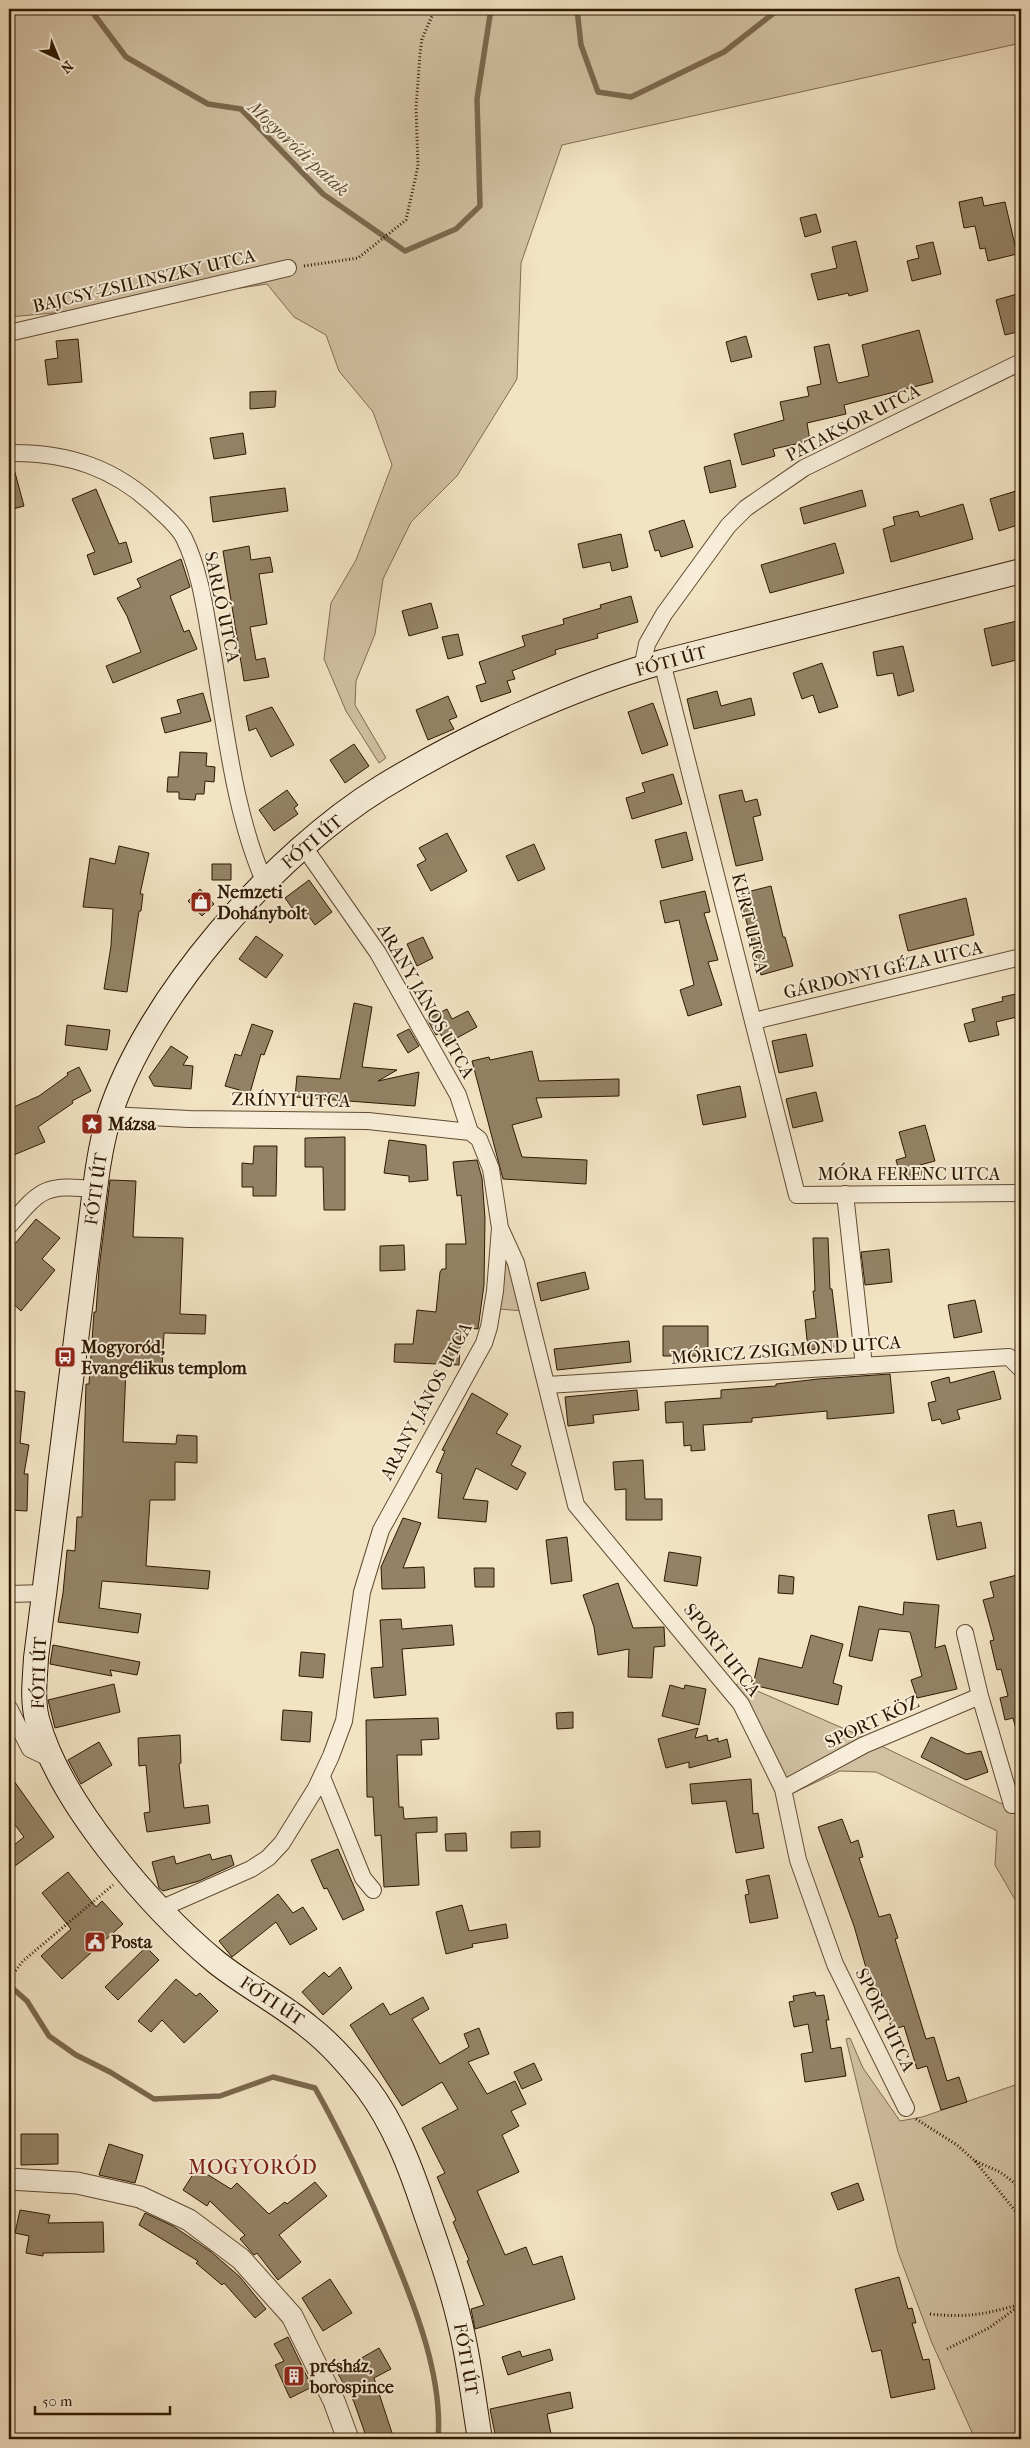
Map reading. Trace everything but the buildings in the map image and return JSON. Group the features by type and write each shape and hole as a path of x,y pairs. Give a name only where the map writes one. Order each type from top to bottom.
{"main road":[{"name":"FÓTI ÚT","path":"480,2439 463,2334 453,2294 412,2172 388,2122 368,2090 341,2057 319,2035 218,1963 160,1909 128,1872 84,1814 53,1760 37,1718 34,1701 36,1658 95,1189 100,1156 110,1115 139,1047 172,994 199,958 264,883 304,847 381,788 447,751 571,693 652,665 1021,571"}],"street":[{"name":"BAJCSY-ZSILINSZKY UTCA","path":"9,332 288,268"},
{"name":"PATAKSOR UTCA","path":"652,665 647,644 664,614 728,526 746,508 804,468 1021,362"},
{"name":"SARLÓ UTCA","path":"9,453 56,455 93,466 122,481 150,501 183,536 193,559 202,592 233,769 251,853 264,883"},
{"name":"KERT UTCA","path":"652,665 754,1021 797,1195"},
{"name":"ARANY JÁNOS UTCA","path":"160,1909 251,1869 268,1858 282,1843 322,1777 344,1722 362,1592 381,1530 476,1359 489,1327 496,1291 500,1228 491,1169 479,1139 470,1132 458,1095 378,953 304,847"},
{"name":"GÁRDONYI GÉZA UTCA","path":"754,1021 1021,957"},
{"name":"ZRÍNYI UTCA","path":"110,1115 189,1119 368,1121 470,1132"},
{"path":"9,1226 37,1195 46,1190 63,1188 95,1189"},
{"name":"MÓRA FERENC UTCA","path":"797,1195 1021,1193"},
{"path":"845,1194 864,1366"},
{"name":"SPORT UTCA","path":"500,1228 516,1263 576,1505 741,1704 783,1789 798,1860 835,1964 906,2108"},
{"name":"MÓRICZ ZSIGMOND UTCA","path":"547,1385 1009,1357 1021,1369"},
{"path":"9,1594 45,1592"},
{"path":"965,1633 980,1696 1012,1805"},
{"name":"SPORT KÖZ","path":"783,1789 864,1744 980,1696"},
{"path":"9,1708 30,1749 53,1760"},
{"path":"322,1777 363,1878 372,1890"},
{"path":"9,2179 78,2183 140,2197 189,2220 241,2259 292,2316 334,2401 348,2439"}],"path":[{"path":"288,268 358,258 406,220 418,166 416,108 422,39 435,9"},
{"path":"9,1979 24,1961 128,1872"},
{"path":"906,2108 917,2121 957,2146 975,2161 1021,2218"},
{"path":"975,2161 1000,2172 1021,2188"},
{"path":"930,2314 953,2316 984,2315 1021,2304"},
{"path":"947,2349 989,2328 1021,2304"}],"shaded area":[{"path":"9,9 1021,9 1021,43 562,145 521,263 517,379 457,476 411,522 383,579 375,634 356,681 355,705 386,758 379,763 346,711 324,659 331,603 356,560 392,465 373,412 339,371 326,335 294,317 267,284 108,308 9,317"},
{"path":"503,1245 523,1311 499,1309"},
{"path":"739,1683 854,1733 1021,1813 1021,1928 1017,1903 995,1865 997,1831 876,1772 840,1771 793,1793 733,1687"},
{"path":"850,2038 863,2068 900,2121 922,2117 1021,2083 1021,2439 975,2439 932,2343 898,2252 846,2039"}],"waterway":[{"name":"Mogyoródi-patak","path":"90,9 126,57 208,104 241,109 323,194 405,251 456,229 480,206 477,99 491,9"},
{"name":"Mogyoródi-patak","path":"577,9 581,45 598,92 631,97 724,52 779,9"},
{"path":"9,1985 27,2001 49,2036 76,2055 110,2072 154,2099 220,2096 273,2077 315,2088 337,2128 366,2190 419,2320 432,2368 436,2392 438,2439"}],"place":[{"name":"Nemzeti Dohánybolt","path":"201,902"},
{"name":"Mázsa","path":"92,1124"},
{"name":"Mogyoród, Evangélikus templom","path":"65,1357"},
{"name":"Posta","path":"95,1942"},
{"name":"présház, borospince","path":"294,2376"}],"district":[{"name":"MOGYORÓD","path":"253,2167"}]}
